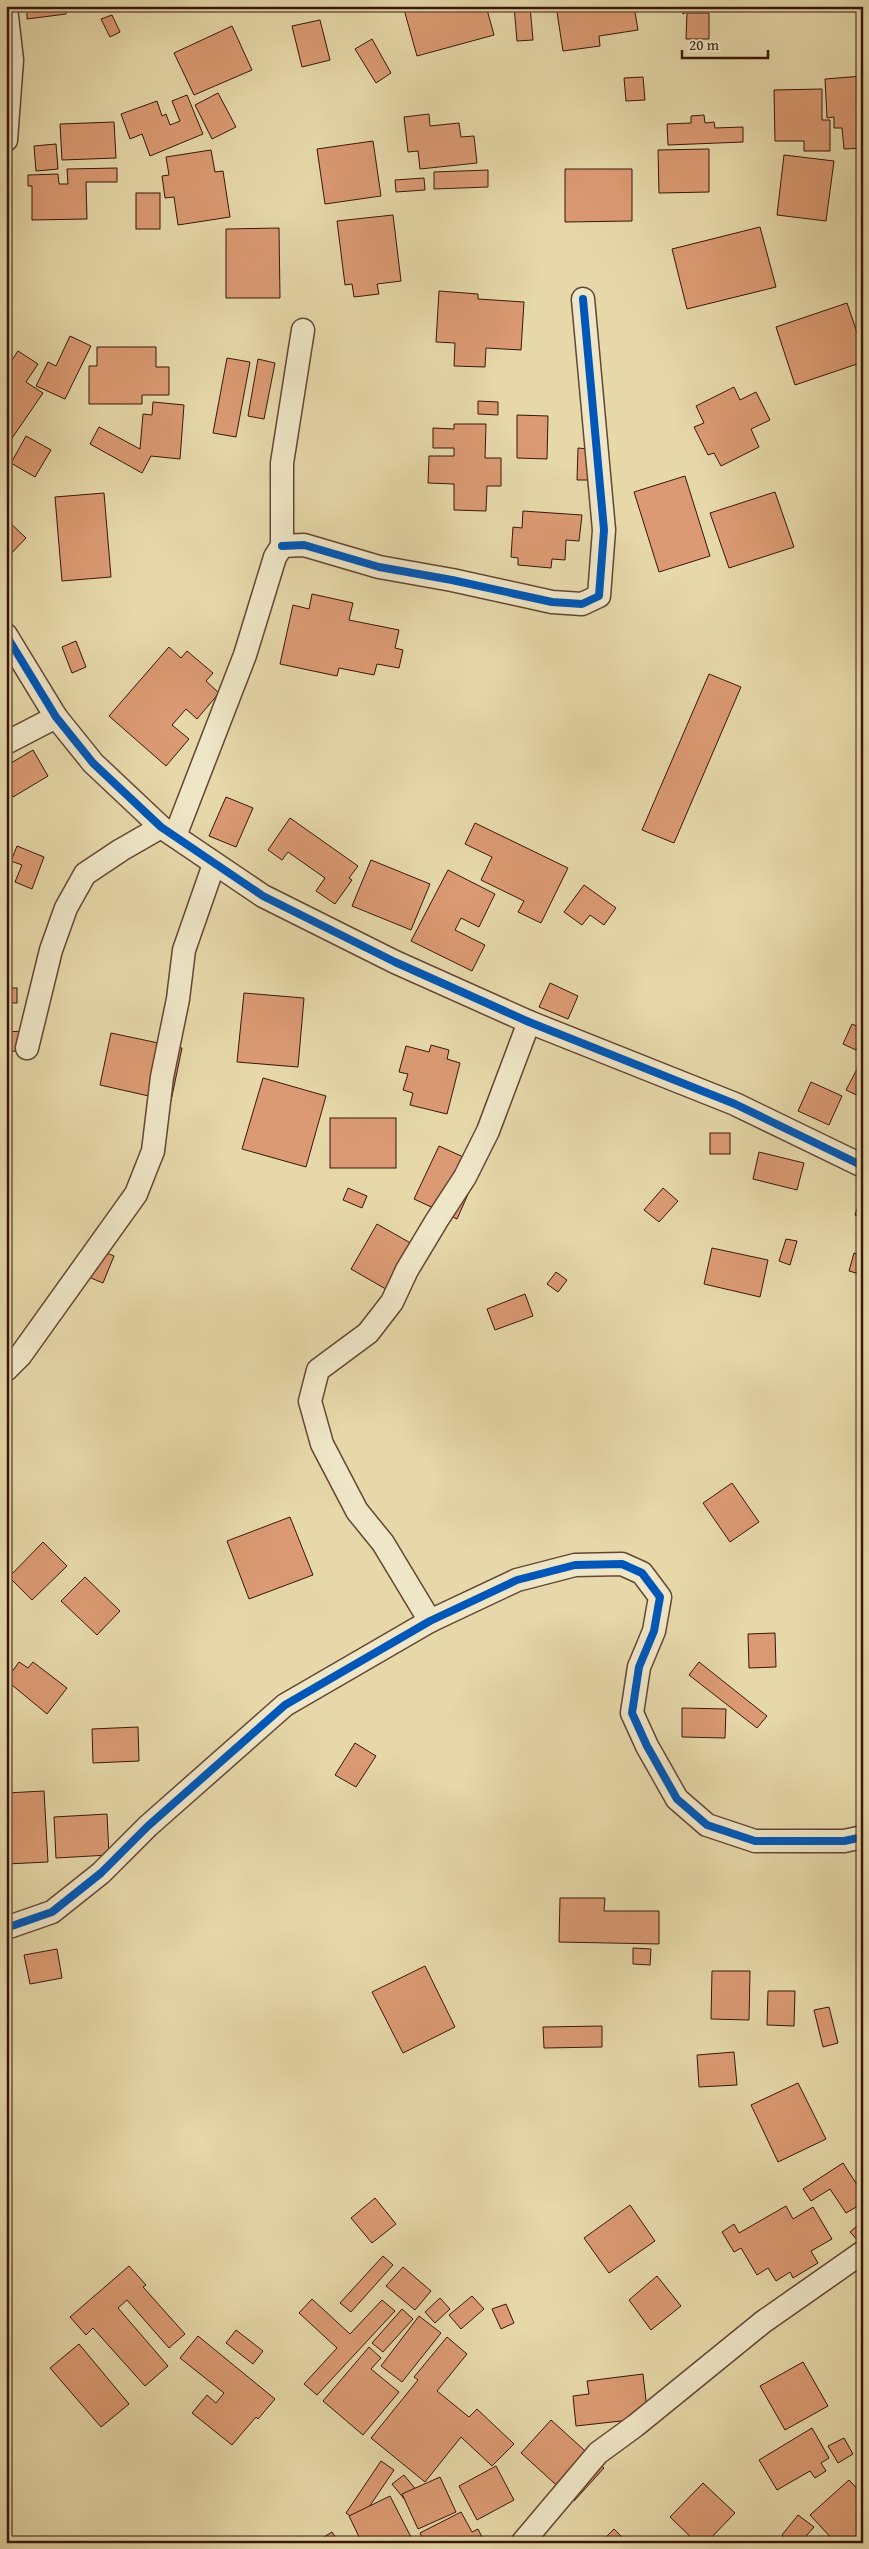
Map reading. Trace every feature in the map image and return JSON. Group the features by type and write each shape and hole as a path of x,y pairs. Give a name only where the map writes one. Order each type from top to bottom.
{"street":[{"path":"6,8 12,60 6,140"},
{"path":"282,546 304,545 379,567 452,580 552,602 582,604 599,596 604,530 583,299"},
{"path":"27,1048 51,950 66,908 85,874 121,850 168,832 245,655 275,557 282,546 282,462 303,330"},
{"path":"6,635 56,717 93,763 168,832 263,896 395,962 529,1022 735,1104 863,1166"},
{"path":"6,743 56,717"},
{"path":"6,1370 20,1356 97,1249 139,1185 153,1151 162,1077 178,999 184,950 214,864"},
{"path":"430,1621 383,1543 357,1511 322,1444 310,1401 318,1370 368,1333 392,1302 407,1270 465,1177 491,1122 529,1022"},
{"path":"6,1928 52,1912 100,1873 148,1826 285,1705 430,1621 517,1580 575,1565 622,1564 642,1573 660,1597 654,1631 639,1667 632,1713 647,1746 677,1799 707,1825 755,1841 844,1841 863,1838"},
{"path":"522,2543 598,2453 635,2426 763,2322 820,2284 863,2252"}],"building":[{"path":"27,6 67,6 66,14 27,19"},
{"path":"403,6 486,6 494,35 417,56"},
{"path":"514,6 530,6 533,40 517,41"},
{"path":"556,6 634,6 638,30 599,36 600,46 563,51"},
{"path":"680,6 700,6 683,14"},
{"path":"687,13 709,13 709,39 686,39"},
{"path":"112,15 120,32 110,37 101,19"},
{"path":"320,20 330,60 302,67 292,26"},
{"path":"232,26 252,70 194,95 174,53"},
{"path":"372,39 391,73 376,83 355,49"},
{"path":"863,76 863,148 844,149 842,128 834,128 834,117 827,118 825,79"},
{"path":"643,77 645,100 626,101 624,78"},
{"path":"822,89 822,120 830,120 830,151 804,151 804,141 775,141 774,90"},
{"path":"218,93 236,127 212,139 195,105"},
{"path":"187,95 203,134 150,156 142,134 130,139 121,114 157,101 162,116 166,114 170,125 180,121 172,101"},
{"path":"429,114 430,126 459,123 461,137 474,136 477,163 420,169 418,151 408,152 404,117"},
{"path":"704,115 705,123 714,122 715,128 743,127 743,142 668,145 667,124 691,123 691,116"},
{"path":"114,122 116,158 62,160 60,124"},
{"path":"373,141 381,196 325,204 317,149"},
{"path":"56,144 58,169 36,171 34,146"},
{"path":"709,149 709,192 659,193 658,150"},
{"path":"211,150 215,172 223,171 230,217 178,225 174,197 165,198 162,176 169,175 166,157"},
{"path":"784,155 834,161 826,221 777,215"},
{"path":"117,168 117,182 86,182 87,219 32,220 32,186 28,186 28,175 58,174 59,184 68,184 67,169"},
{"path":"565,169 632,169 632,221 565,222"},
{"path":"488,170 488,187 434,189 434,172"},
{"path":"424,178 425,190 396,192 395,180"},
{"path":"136,193 160,193 160,229 136,229"},
{"path":"393,215 401,281 377,284 379,294 354,297 352,284 345,285 337,221"},
{"path":"760,227 776,287 687,309 672,249"},
{"path":"279,228 280,298 226,298 226,229"},
{"path":"439,291 478,294 478,299 524,302 521,350 486,348 485,367 454,366 455,343 436,342"},
{"path":"847,303 863,350 863,362 795,385 776,327"},
{"path":"70,336 91,346 65,399 36,386 48,362 56,366"},
{"path":"97,347 156,347 156,367 169,367 169,395 142,395 142,404 89,404 89,366 97,366"},
{"path":"18,351 38,364 26,382 43,393 6,447 6,369"},
{"path":"227,358 250,362 236,437 213,433"},
{"path":"258,359 275,363 264,419 248,416"},
{"path":"734,387 740,400 756,392 770,420 751,429 759,447 721,466 714,453 708,455 694,427 704,423 696,406"},
{"path":"478,401 498,402 498,415 478,414"},
{"path":"153,402 184,405 180,459 151,456 142,473 90,444 99,427 140,449 143,414 152,415"},
{"path":"517,415 548,416 547,459 517,458"},
{"path":"454,424 486,424 485,458 501,458 501,486 487,486 486,511 454,510 454,484 428,483 429,456 454,456 454,448 433,448 433,428 454,429"},
{"path":"26,436 51,450 35,477 11,463"},
{"path":"578,448 589,449 589,480 577,480"},
{"path":"685,476 710,556 659,572 634,492"},
{"path":"775,492 794,547 729,568 710,513"},
{"path":"104,493 111,577 62,581 55,497"},
{"path":"523,511 582,515 579,541 566,540 565,560 552,559 551,568 518,565 518,558 511,557 513,527 522,528"},
{"path":"6,519 26,538 7,558 6,557"},
{"path":"312,594 353,603 349,620 399,630 395,648 403,650 399,668 377,664 374,675 339,668 337,676 280,664 293,605 309,609"},
{"path":"76,641 86,667 72,673 62,647"},
{"path":"169,647 181,658 187,651 213,673 206,681 219,693 197,719 186,709 172,725 189,739 166,766 109,716"},
{"path":"709,674 741,687 674,843 642,830"},
{"path":"33,750 48,776 13,797 6,787 6,766"},
{"path":"226,797 253,808 236,847 209,836"},
{"path":"290,818 358,866 349,878 352,880 335,904 316,891 325,878 288,852 282,860 268,850"},
{"path":"475,823 568,868 541,923 518,912 524,901 481,880 492,857 465,844"},
{"path":"17,846 44,857 32,889 15,882 22,865 11,861"},
{"path":"371,860 430,884 411,930 352,906"},
{"path":"448,870 495,894 479,927 461,918 455,930 485,945 472,971 411,941"},
{"path":"584,885 616,908 604,925 590,915 582,925 564,912"},
{"path":"550,983 578,996 568,1019 539,1007"},
{"path":"6,988 17,988 17,1003 6,1003"},
{"path":"244,993 304,998 298,1067 237,1062"},
{"path":"852,1024 863,1029 863,1036 856,1050 843,1044"},
{"path":"24,1031 25,1050 6,1052 6,1032"},
{"path":"111,1033 182,1048 171,1101 100,1085"},
{"path":"431,1045 449,1050 447,1059 460,1063 447,1114 410,1105 413,1093 403,1090 408,1074 399,1072 406,1046 429,1052"},
{"path":"863,1058 863,1098 846,1090"},
{"path":"263,1078 326,1096 306,1167 242,1149"},
{"path":"811,1082 842,1096 829,1125 798,1111"},
{"path":"330,1118 396,1118 396,1168 330,1168"},
{"path":"710,1133 730,1133 730,1154 710,1154"},
{"path":"439,1146 481,1165 457,1219 414,1199"},
{"path":"759,1152 804,1163 797,1190 753,1179"},
{"path":"348,1188 367,1196 362,1208 343,1200"},
{"path":"663,1188 678,1201 659,1222 644,1210"},
{"path":"861,1196 863,1196 863,1218 855,1215"},
{"path":"377,1224 430,1254 403,1299 351,1269"},
{"path":"786,1239 797,1241 790,1265 779,1261"},
{"path":"712,1248 768,1260 760,1297 704,1284"},
{"path":"97,1249 114,1256 103,1283 86,1276"},
{"path":"854,1253 863,1256 863,1275 849,1271"},
{"path":"556,1272 567,1280 558,1292 547,1284"},
{"path":"525,1294 533,1316 495,1330 487,1309"},
{"path":"732,1483 759,1522 730,1542 703,1503"},
{"path":"290,1517 313,1575 249,1599 227,1541"},
{"path":"43,1542 67,1566 32,1600 9,1577"},
{"path":"85,1577 120,1611 97,1635 61,1601"},
{"path":"775,1633 776,1667 749,1668 748,1634"},
{"path":"19,1662 28,1668 33,1662 67,1688 47,1714 6,1680"},
{"path":"699,1662 767,1716 757,1728 689,1675"},
{"path":"682,1708 726,1709 725,1738 682,1737"},
{"path":"138,1727 139,1761 93,1763 92,1729"},
{"path":"355,1743 376,1756 356,1787 335,1775"},
{"path":"44,1791 48,1862 6,1864 6,1793"},
{"path":"107,1814 109,1855 56,1858 54,1817"},
{"path":"560,1898 605,1898 604,1911 659,1911 659,1944 559,1942"},
{"path":"633,1948 651,1949 650,1965 633,1964"},
{"path":"57,1949 62,1978 30,1984 24,1955"},
{"path":"425,1966 455,2027 403,2053 372,1992"},
{"path":"712,1971 750,1971 749,2020 711,2019"},
{"path":"768,1991 795,1991 794,2026 767,2025"},
{"path":"829,2007 838,2043 823,2047 814,2010"},
{"path":"602,2026 602,2047 544,2048 543,2027"},
{"path":"734,2052 737,2085 699,2087 697,2055"},
{"path":"798,2083 826,2139 778,2162 751,2105"},
{"path":"858,2100 863,2100 863,2153 861,2154"},
{"path":"843,2163 863,2194 863,2203 846,2213 830,2189 811,2201 803,2189"},
{"path":"375,2198 396,2224 372,2243 351,2218"},
{"path":"630,2205 655,2241 609,2273 584,2238"},
{"path":"786,2206 793,2219 813,2207 832,2239 811,2251 818,2263 793,2278 790,2272 776,2281 768,2268 757,2275 741,2248 734,2252 722,2232 734,2224 739,2233"},
{"path":"863,2221 863,2246 850,2232"},
{"path":"383,2256 393,2265 351,2312 340,2303"},
{"path":"129,2266 146,2285 143,2287 185,2334 169,2348 127,2300 118,2308 168,2366 145,2386 93,2328 86,2335 70,2317"},
{"path":"403,2267 431,2291 415,2310 386,2286"},
{"path":"657,2276 681,2306 651,2330 629,2300"},
{"path":"472,2296 484,2309 461,2329 449,2315"},
{"path":"440,2298 450,2309 435,2323 425,2312"},
{"path":"312,2299 350,2334 382,2300 395,2311 317,2395 304,2384 337,2348 299,2313"},
{"path":"506,2304 514,2323 501,2329 492,2309"},
{"path":"402,2309 413,2319 383,2352 372,2343"},
{"path":"419,2316 441,2333 402,2382 381,2366"},
{"path":"236,2330 263,2351 253,2364 226,2343"},
{"path":"198,2336 275,2399 258,2419 256,2417 232,2445 192,2413 207,2395 216,2403 224,2393 180,2358"},
{"path":"447,2337 467,2354 437,2391 469,2417 477,2409 514,2444 492,2466 461,2437 425,2482 371,2438 418,2380 414,2377"},
{"path":"79,2344 129,2404 101,2427 50,2368"},
{"path":"369,2347 381,2358 371,2369 399,2392 363,2435 323,2401"},
{"path":"803,2362 828,2406 785,2430 760,2386"},
{"path":"643,2374 648,2418 576,2426 573,2396 589,2394 587,2381"},
{"path":"551,2420 604,2468 574,2501 521,2453"},
{"path":"812,2428 829,2458 821,2463 826,2471 815,2478 810,2471 777,2490 759,2460"},
{"path":"844,2438 853,2454 838,2463 828,2446"},
{"path":"381,2461 394,2470 359,2522 346,2513"},
{"path":"496,2466 514,2500 477,2520 459,2486"},
{"path":"404,2475 426,2502 414,2511 392,2484"},
{"path":"440,2477 456,2512 418,2529 402,2494"},
{"path":"849,2480 863,2495 863,2543 844,2543 839,2538 835,2542 810,2515"},
{"path":"703,2483 735,2513 706,2543 697,2543 670,2517"},
{"path":"390,2496 414,2543 362,2543 349,2516"},
{"path":"461,2512 472,2532 478,2529 485,2543 425,2543 420,2533"},
{"path":"798,2515 814,2527 800,2543 791,2543 782,2535"},
{"path":"614,2529 628,2543 600,2543"},
{"path":"332,2532 339,2543 314,2543"}],"cycle path":[{"path":"282,546 304,545 379,567 452,580 552,602 582,604 599,596 604,530 583,299"},
{"path":"6,635 56,717 93,763 161,827 263,896 395,962 529,1022 735,1104 863,1166"},
{"path":"6,1928 52,1912 101,1873 148,1826 285,1705 430,1621 517,1580 575,1565 622,1564 642,1573 660,1597 654,1631 639,1667 632,1713 647,1746 677,1799 707,1825 755,1841 844,1841 863,1837"}]}
